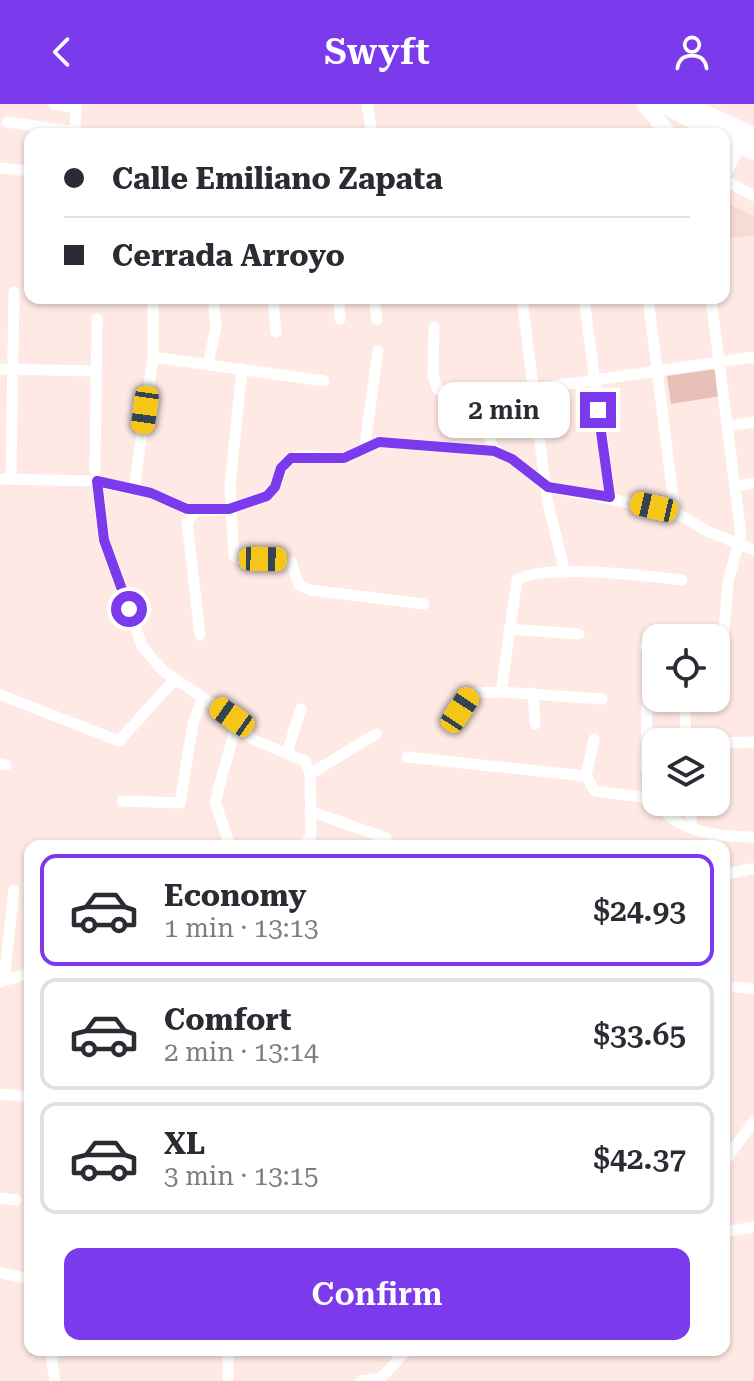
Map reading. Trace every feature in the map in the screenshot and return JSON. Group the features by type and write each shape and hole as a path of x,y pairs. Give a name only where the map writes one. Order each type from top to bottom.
{"highway":[{"path":"644,104 664,128"},
{"path":"661,104 706,128"},
{"path":"685,104 754,135"},
{"path":"702,104 754,127"},
{"path":"731,142 754,152"}],"street":[{"path":"54,104 76,106 75,128"},
{"path":"367,104 371,128"},
{"path":"7,122 44,128"},
{"path":"0,168 24,170"},
{"path":"730,183 754,196"},
{"path":"14,292 6,369 6,478 96,476 197,510 229,509 267,496 275,487 281,468 291,458 344,458 365,445 379,442 494,451 512,459 548,487 675,512 749,547"},
{"path":"134,489 153,357 153,304"},
{"path":"208,365 216,326 214,304"},
{"path":"274,304 276,332"},
{"path":"339,304 340,319"},
{"path":"375,304 377,320"},
{"path":"523,304 548,487 547,499 565,573"},
{"path":"585,304 610,497"},
{"path":"649,304 675,512"},
{"path":"712,304 737,486 749,547 728,582 725,624"},
{"path":"97,319 96,476 104,540 122,585 135,634 155,662 237,722 252,739 305,761 310,774 306,840"},
{"path":"434,327 433,375 437,388 484,423 494,451"},
{"path":"365,445 378,351"},
{"path":"153,357 324,381"},
{"path":"533,389 754,357"},
{"path":"6,369 95,371"},
{"path":"242,369 229,509 233,552 239,559 291,562 299,585 310,590 424,604"},
{"path":"729,426 754,422"},
{"path":"737,486 754,483"},
{"path":"197,510 187,522 200,635"},
{"path":"501,692 515,586 528,575 565,573 682,580"},
{"path":"509,629 579,634"},
{"path":"1,695 119,741 175,679"},
{"path":"460,710 473,693 533,693 602,699"},
{"path":"533,693 535,724"},
{"path":"122,801 180,803 193,723 203,698"},
{"path":"287,753 301,709"},
{"path":"228,840 215,802 237,722"},
{"path":"310,774 376,734"},
{"path":"594,739 586,776 595,791 642,797"},
{"path":"730,743 754,742"},
{"path":"407,757 586,776"},
{"path":"310,811 386,838"},
{"path":"668,816 722,840"},
{"path":"691,816 692,826"},
{"path":"730,840 754,837"},
{"path":"730,874 754,868"},
{"path":"14,890 2,981 24,975"},
{"path":"737,987 754,989"},
{"path":"0,1094 24,1096"},
{"path":"730,1154 754,1121"},
{"path":"0,1198 16,1200"},
{"path":"730,1231 754,1227"},
{"path":"0,1273 24,1278"},
{"path":"51,1356 55,1381"},
{"path":"228,1356 228,1381"},
{"path":"361,1381 383,1380 397,1356"}],"shaded area":[{"path":"730,205 754,216 754,236 730,238"},
{"path":"717,369 721,396 671,404 667,376"}],"route":[{"path":"129,609 104,540 97,481 151,493 187,509 229,509 267,496 275,487 281,468 291,458 344,458 365,445 379,442 494,451 512,459 548,487 610,497 598,410"}]}
